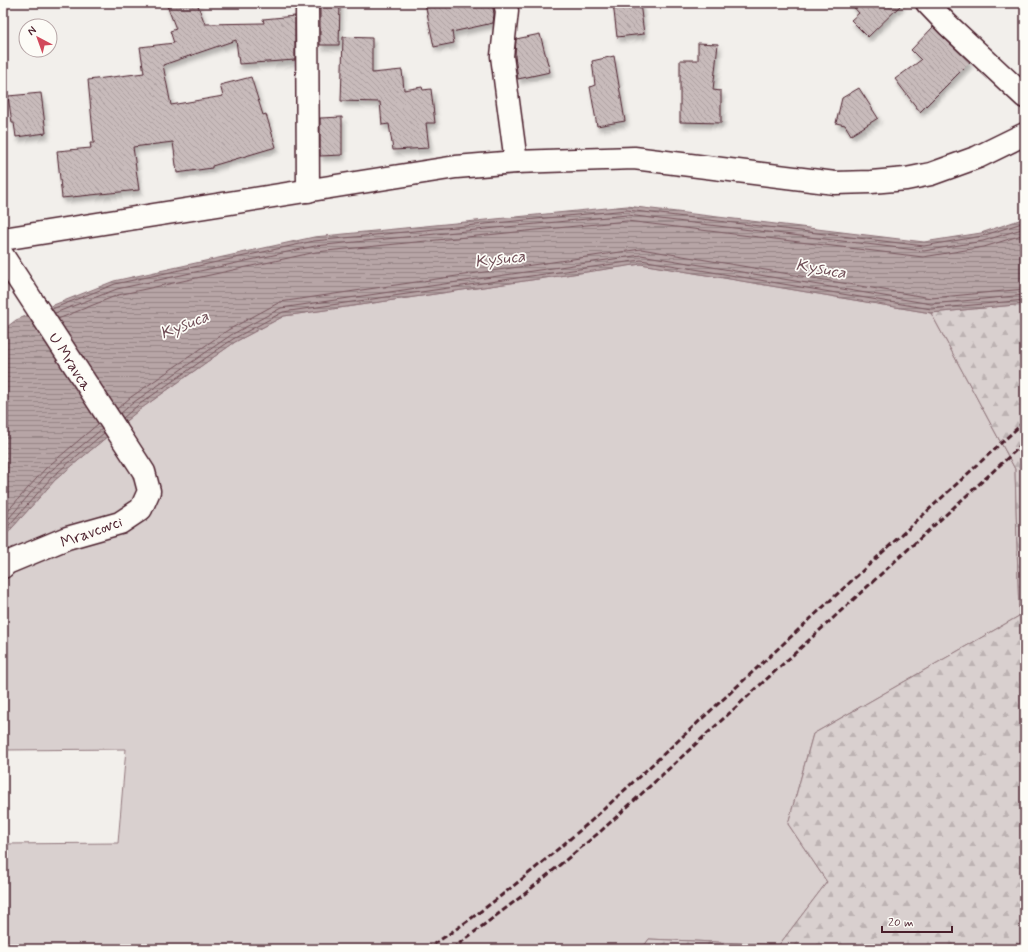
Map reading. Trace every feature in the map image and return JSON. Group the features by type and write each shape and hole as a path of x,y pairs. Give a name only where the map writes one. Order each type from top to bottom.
{"main road":[{"path":"307,3 308,191"},
{"path":"505,3 507,11 502,56 516,162"},
{"path":"927,3 948,25 1025,97"},
{"path":"3,239 456,167 516,162 634,158 835,183 906,179 930,174 978,157 1025,134"},
{"name":"U Mravca","path":"8,263 130,451"},
{"name":"Mravcovci","path":"3,567 7,563 67,538 120,523 141,509 149,491 144,472 130,451"}],"green space":[{"path":"641,264 931,313 1015,469 1019,616 813,734 788,824 827,882 779,945 649,939 642,949 3,949 3,844 118,843 126,749 3,750 3,538 55,480 139,410 235,342 284,316"},
{"path":"1025,304 1025,949 642,949 649,939 779,945 827,882 788,824 813,734 1019,616 1015,469 931,313"}],"water":[{"name":"Kysuca","path":"627,206 924,242 981,233 1025,218 1025,304 931,313 641,264 284,316 235,342 139,410 55,480 3,538 3,330 16,320 114,281 314,237"}],"building":[{"path":"166,3 197,3 205,24 264,23 263,19 295,16 295,60 239,64 236,40 163,65 171,105 223,96 220,85 251,77 263,115 266,114 276,147 212,166 212,168 177,173 173,142 133,147 139,190 62,198 57,151 91,148 90,143 94,143 88,80 144,73 140,47 174,43 170,31 176,29"},
{"path":"320,3 340,3 339,45 320,45"},
{"path":"425,3 492,3 494,14 493,23 452,32 454,43 434,47"},
{"path":"613,3 640,3 644,34 617,37"},
{"path":"850,3 903,3 868,37 851,20 859,13"},
{"path":"933,27 970,62 920,112 895,79 921,60 911,50"},
{"path":"540,34 550,72 518,79 515,56 516,39"},
{"path":"343,37 372,38 372,73 402,70 404,90 422,87 423,90 431,89 435,123 426,123 429,148 393,150 389,124 382,125 380,102 341,101"},
{"path":"698,43 718,44 713,90 721,91 721,123 680,122 680,60 698,60"},
{"path":"614,56 625,121 597,126 590,87 595,85 592,61"},
{"path":"859,88 878,118 851,135 845,125 836,123 842,98"},
{"path":"41,93 46,133 16,137 14,123 12,123 8,96"},
{"path":"342,117 342,155 320,156 320,118"}],"railway":[{"path":"426,949 448,935 490,904 531,872 591,821 1025,421"},
{"path":"452,949 522,896 601,831 1025,442"}]}
